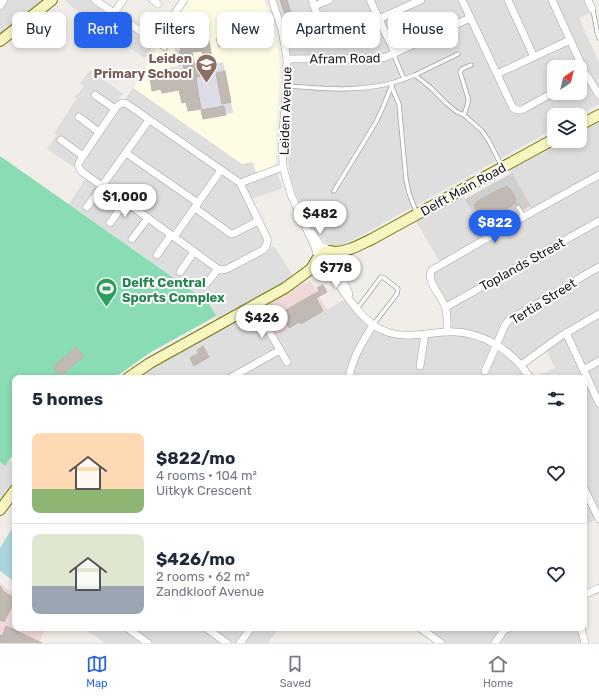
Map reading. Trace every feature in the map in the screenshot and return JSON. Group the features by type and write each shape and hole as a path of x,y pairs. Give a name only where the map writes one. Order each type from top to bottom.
{"street":[{"path":"0,6 4,0"},
{"path":"2,37 52,0"},
{"path":"95,0 113,12"},
{"path":"115,12 123,0"},
{"path":"176,12 184,0"},
{"name":"Leiden Avenue","path":"272,0 282,30 287,59 282,145 283,167 291,194 318,258"},
{"path":"370,0 376,12"},
{"path":"462,0 512,106 517,110 522,110 547,96"},
{"path":"508,0 534,57"},
{"path":"552,0 579,60"},
{"path":"588,0 592,8"},
{"path":"380,19 418,1"},
{"path":"313,3 331,2"},
{"name":"Afram Road","path":"287,59 386,57 470,18"},
{"path":"380,21 395,53"},
{"path":"497,74 570,40"},
{"path":"587,76 599,95"},
{"path":"95,95 115,109"},
{"path":"125,103 240,183 267,240 267,245 265,248 227,269 218,269 82,172 79,169 78,163 115,109 120,104 125,103"},
{"path":"587,121 599,115"},
{"path":"79,117 100,132"},
{"path":"87,207 149,120"},
{"path":"61,140 83,156"},
{"name":"Delft Main Road","path":"340,265 354,251 372,240 547,143"},
{"path":"126,153 231,234 258,221"},
{"path":"240,183 283,167"},
{"path":"157,255 196,206 221,170"},
{"path":"447,332 446,307 430,280 432,270 599,175"},
{"path":"110,223 124,202"},
{"path":"132,239 148,218"},
{"name":"Leiden Avenue","path":"302,220 319,244 331,251"},
{"name":"Toplands Street","path":"446,307 599,221"},
{"name":"Delft Main Road","path":"331,251 347,250 372,240"},
{"path":"132,375 150,363 284,288 311,269 322,252 331,251 338,256 341,276 355,307"},
{"path":"180,272 194,252"},
{"path":"318,258 320,270 330,274 364,318 381,330 396,334 409,335 447,332 472,335 487,340 510,354 521,365 528,375"},
{"path":"284,288 325,273 334,272 340,265"},
{"name":"Tertia Street","path":"486,371 496,345 510,319 599,267"},
{"path":"206,284 218,269"},
{"path":"254,305 287,362"},
{"path":"521,365 566,333 599,314"},
{"path":"350,375 358,349 373,325"},
{"path":"566,333 585,375"},
{"path":"420,366 424,334"},
{"path":"235,375 280,350"},
{"path":"583,370 599,361"},
{"path":"587,378 599,403"},
{"path":"0,510 12,494"},
{"path":"587,498 599,519"},
{"path":"587,594 599,588"},
{"path":"131,631 148,643"},
{"path":"210,631 227,643"},
{"path":"240,643 249,631"},
{"path":"424,631 441,643"},
{"path":"495,643 503,631"},
{"path":"582,631 585,643"}],"lane":[{"path":"592,8 595,27 599,38"},
{"path":"594,16 599,14"},
{"path":"395,53 395,58 404,79"},
{"path":"286,86 323,89 353,89 392,84 415,75 458,54"},
{"path":"464,115 468,103 460,72 462,69 471,65"},
{"path":"415,75 447,104 457,112 464,115 482,131 502,167"},
{"path":"334,191 376,122 392,84"},
{"path":"392,84 399,104 402,145 409,193 418,214"},
{"path":"518,206 524,217"},
{"path":"355,307 381,277 398,289 398,294 373,325"}],"shaded area":[{"path":"0,0 53,0 38,12 12,12 12,32 0,42"},
{"path":"65,0 95,0 113,12 80,12"},
{"name":"Leiden Primary School","path":"189,0 264,0 268,12 217,12 217,48 274,48 274,29 280,72 276,134 276,161 273,167 256,172 253,162 242,164 134,88 156,48 209,48 209,12 181,12"},
{"path":"273,0 588,0 594,11 579,18 599,63 599,90 587,78 599,101 599,104 587,111 587,108 547,108 547,133 353,240 333,247 326,243 316,233 303,211 290,177 287,145 293,78 287,77 288,72 283,48 380,48 380,12 282,12 282,43"},
{"path":"132,25 140,31 140,48 152,48 145,58 130,48 132,48"},
{"path":"175,48 180,48 180,56 182,56 183,65 186,70 158,75 157,70 178,66"},
{"path":"223,62 225,71 216,73 222,103 231,102 233,113 226,114 224,106 201,110 200,100 190,102 186,80 160,85 160,83 193,77 192,69 198,67 199,71 214,68 214,64","holes":["196,77 200,97 191,99 188,78"]},
{"path":"90,70 123,94 119,98 120,104 124,101 133,88 242,164 253,162 258,176 276,170 283,188 249,200 267,246 275,247 296,281 254,306 272,338 299,322 301,324 348,298 358,311 388,332 446,332 446,310 430,278 441,264 414,218 461,191 485,236 533,212 508,166 547,145 547,148 587,148 587,123 599,117 599,520 598,518 587,524 587,375 540,375 555,368 545,347 521,365 528,375 135,375 220,324 208,302 69,204 87,176 78,166 72,166 47,149 56,135 54,133 77,98 75,97 84,86 80,83"},
{"path":"512,173 531,206 492,228 494,231 485,236 465,199"},
{"path":"310,280 327,310 301,324 299,322 274,337 260,310 261,307"},
{"path":"8,460 12,463 12,497 0,515 0,462 5,465"},
{"path":"0,583 12,593 12,631 44,631 38,643 0,643"},
{"path":"88,631 277,631 268,643 105,643"},
{"path":"424,631 582,631 585,643 441,643"}],"green space":[{"name":"Delft Central Sports Complex","path":"0,156 208,302 216,316 151,352 118,375 12,375 12,456 5,466 0,462"}],"water":[{"path":"12,529 12,580 0,571 0,548"}],"building":[{"path":"280,0 287,0 291,12 284,12"},
{"path":"209,41 213,63 210,64 212,74 196,77 201,109 188,111 186,102 182,103 179,90 162,93 161,89 152,91 150,77 184,70 182,56 180,56 179,51 181,51 180,48 209,48","holes":["202,51 205,65 195,67 192,52"]},
{"path":"225,71 231,102 222,104 216,73"},
{"path":"224,106 226,115 203,119 201,110"},
{"path":"507,186 509,189 510,188 516,199 514,200 516,203 487,220 485,218 483,220 475,208 474,205 477,204 476,202"},
{"path":"323,285 327,292 316,298 323,311 301,324 299,322 289,328 281,313 319,291 317,288"},
{"path":"203,346 209,357 194,366 190,358 199,353 197,350"},
{"path":"76,347 84,356 62,375 60,375 53,367"},
{"path":"0,586 4,592 12,596 12,606 4,622 0,620"},
{"path":"6,626 12,629 12,631 17,631 42,643 0,643 0,635 2,636"}],"place":[{"name":"Leiden Primary School","path":"207,84"},
{"name":"Delft Central Sports Complex","path":"106,308"}]}
